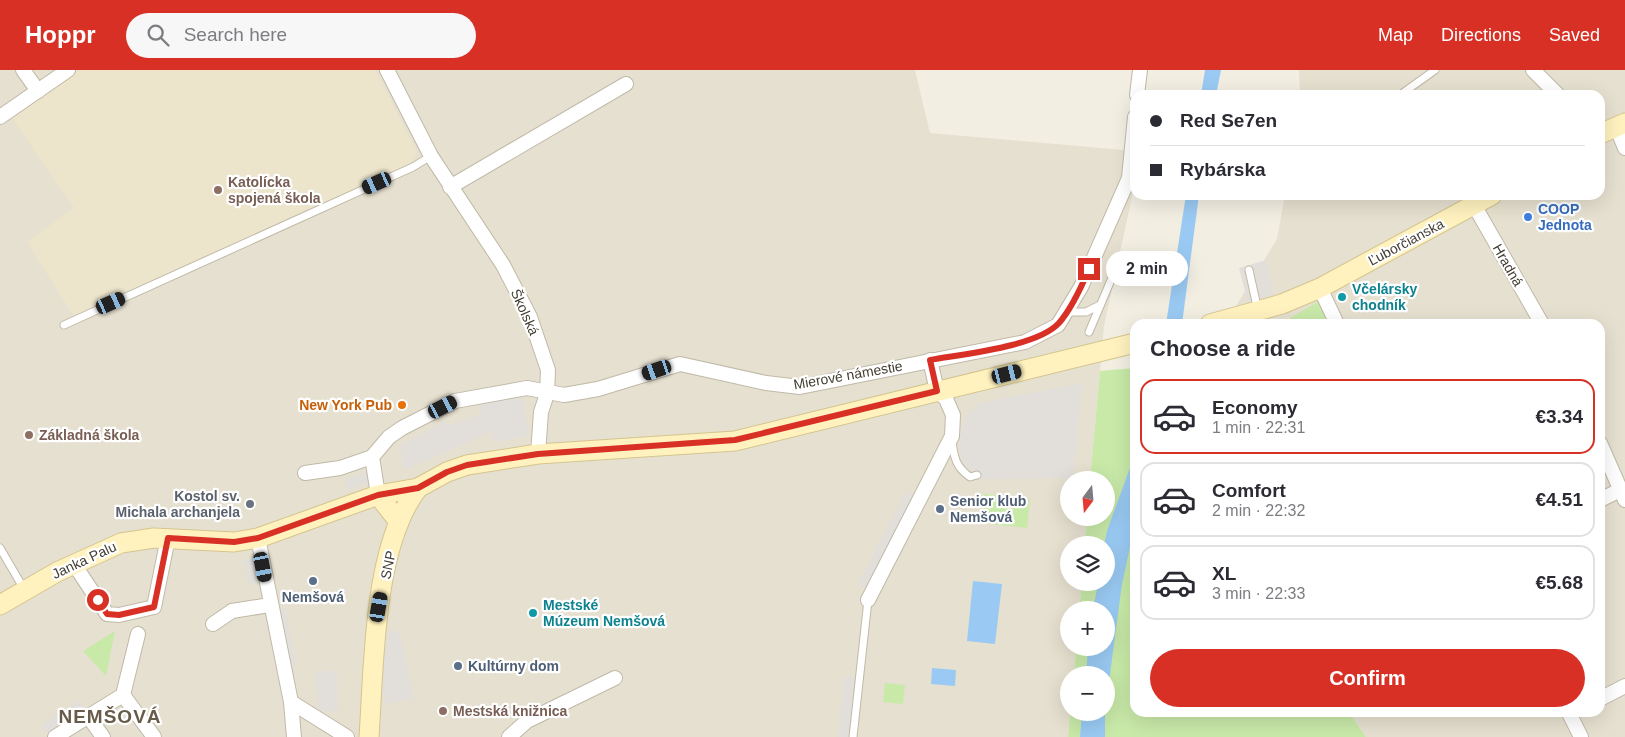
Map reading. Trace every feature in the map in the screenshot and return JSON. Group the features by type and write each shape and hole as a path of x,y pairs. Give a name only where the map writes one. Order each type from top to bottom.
{"main road":[{"name":"Ľuborčianska","path":"1229,319 1252,313 1320,288 1483,200"},
{"path":"399,522 378,495 418,488 447,472 467,465 538,454 735,440 1130,343"},
{"name":"SNP","path":"369,737 377,622 385,576 399,522 418,488"},
{"name":"Janka Palu","path":"0,605 74,564 121,543 138,539 168,538 234,542 258,538 378,495"}],"street":[{"path":"23,70 38,91"},
{"path":"0,117 68,70"},
{"name":"Školská","path":"387,70 431,156 503,265 530,316 548,370 547,394 541,412 538,454"},
{"path":"1138,90 1140,70"},
{"path":"1533,70 1553,90"},
{"path":"450,186 626,84"},
{"path":"1614,127 1625,148"},
{"name":"Mierové námestie","path":"305,473 340,468 375,453 389,437 402,428 454,401 527,388 547,394 564,395 598,389 680,364 795,387 1025,342 1058,325 1067,312 1081,288 1129,178 1130,168"},
{"name":"Hradná","path":"1474,205 1539,319"},
{"path":"1320,288 1335,319"},
{"path":"868,600 952,436 952,415 946,399 937,391 930,360"},
{"path":"375,453 378,495"},
{"path":"1605,454 1623,495 1605,499"},
{"path":"74,564 107,614 119,615 154,607 168,538"},
{"path":"258,538 291,702 294,737"},
{"path":"213,624 232,611 270,604"},
{"path":"55,737 123,695 138,634"},
{"path":"509,737 527,721 615,678"},
{"path":"1605,696 1625,686"},
{"path":"123,695 154,737"},
{"path":"291,702 347,737"},
{"path":"88,716 103,737"},
{"path":"1573,717 1581,737"}],"lane":[{"path":"1407,90 1435,70"},
{"path":"64,324 413,166 431,156"},
{"path":"1250,270 1252,313"},
{"path":"1089,332 1111,280"},
{"path":"1067,312 1086,312 1100,304"},
{"path":"952,436 954,456 959,469 970,477 976,476"},
{"path":"0,548 24,590"},
{"path":"853,737 868,600"}],"shaded area":[{"path":"0,70 915,70 930,133 1130,151 1131,200 1104,326 1091,471 1060,471 1060,526 1086,526 1086,536 1060,536 1060,591 1081,591 1080,601 1060,601 1060,656 1075,656 1075,666 1060,666 1060,721 1069,721 1068,737 0,737"},
{"name":"Katolícka spojená škola","path":"78,70 375,70 417,152 411,163 416,171 78,323 27,242 74,208 11,116"},
{"path":"1299,70 1625,70 1625,737 1366,737 1352,717 1605,717 1605,319 1240,319 1236,306 1277,239 1284,200 1605,200 1605,90 1300,90"},
{"path":"1266,260 1273,297 1248,304 1239,268"},
{"path":"1082,383 1074,471 1060,471 1060,478 982,479 962,463 959,445 962,426 968,414 980,403"},
{"path":"522,396 529,436 493,442 491,432 404,470 400,446 445,421 447,426 480,415 478,404"},
{"path":"366,472 370,482 348,490 344,480"},
{"path":"906,492 920,500 873,591 858,584"},
{"path":"256,558 260,582 248,584 244,560"},
{"path":"286,609 296,666 289,667 280,610"},
{"path":"400,631 413,699 385,704 381,685 383,657 389,632"},
{"path":"316,671 337,671 338,711 318,712"},
{"path":"844,677 860,678 853,737 838,737"},
{"path":"79,701 84,710 47,733 42,725"}],"green space":[{"path":"1319,301 1328,319 1290,319"},
{"path":"1130,368 1130,717 1352,717 1366,737 1068,737 1069,721 1115,721 1115,666 1075,666 1075,656 1115,656 1115,601 1080,601 1081,591 1115,591 1115,536 1086,536 1086,526 1115,526 1115,471 1091,471 1100,371"},
{"path":"984,494 1030,499 1027,528 981,523"},
{"path":"115,631 106,676 83,651"},
{"path":"885,683 905,685 903,704 883,702"}],"water":[{"path":"1205,70 1221,70 1217,90 1202,90"},
{"path":"1185,200 1198,200 1183,319 1167,319"},
{"path":"1130,468 1130,547 1122,584 1115,636 1115,601 1095,601 1097,591 1115,591 1115,536 1106,536 1109,526 1115,526 1115,509"},
{"path":"973,581 1002,584 995,644 967,641"},
{"path":"1087,656 1112,656 1111,666 1087,666"},
{"path":"932,668 956,670 955,686 931,684"},
{"path":"1081,721 1105,721 1105,737 1080,737"}],"place":[{"name":"Katolícka spojená škola","path":"218,190"},
{"name":"COOP Jednota","path":"1528,217"},
{"name":"Včelársky chodník","path":"1342,297"},
{"name":"New York Pub","path":"402,405"},
{"name":"Základná škola","path":"29,435"},
{"name":"Kostol sv. Michala archanjela","path":"250,504"},
{"name":"Senior klub Nemšová","path":"940,509"},
{"name":"Nemšová","path":"313,581"},
{"name":"Mestské Múzeum Nemšová","path":"533,613"},
{"name":"Kultúrny dom","path":"458,666"},
{"name":"Mestská knižnica","path":"443,711"}],"district":[{"name":"NEMŠOVÁ","path":"110,716"}],"route":[{"path":"98,600 107,614 119,615 154,607 168,538 234,542 258,538 378,495 418,488 429,480 447,472 489,460 538,454 735,440 937,391 930,360 1025,342 1058,325 1081,288 1089,269"}]}
